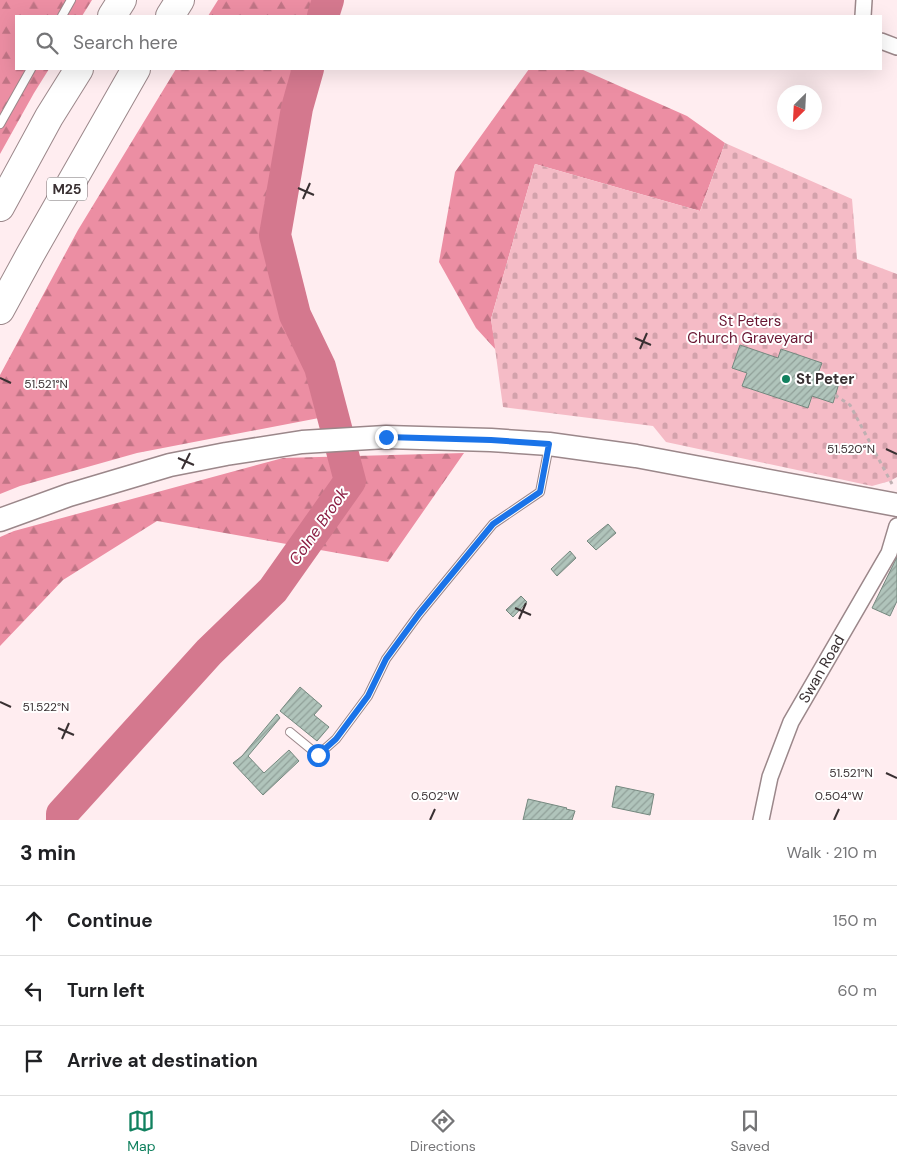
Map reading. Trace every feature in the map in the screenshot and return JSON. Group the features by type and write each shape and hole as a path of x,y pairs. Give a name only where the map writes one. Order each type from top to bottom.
{"highway":[{"path":"113,15 122,0"},
{"path":"171,15 180,0"},
{"path":"0,207 49,117 79,70"},
{"name":"M25","path":"0,310 135,70"}],"main road":[{"path":"0,520 69,495 170,465 302,442 386,437 491,440 549,444 636,456 896,509"}],"street":[{"path":"863,15 864,0"},
{"path":"882,41 897,47"},
{"name":"Swan Road","path":"761,820 770,777 791,722 890,553 896,509"}],"lane":[{"path":"63,15 72,0"},
{"path":"0,124 30,70"},
{"path":"290,732 318,755 336,739 368,696 386,659 419,614 493,524 540,492 549,444"}],"path":[{"path":"836,395 850,405 896,509"}],"green space":[{"path":"0,0 92,0 83,15 15,15 15,70 48,70 0,154"},
{"path":"218,0 319,0 316,15 209,15"},
{"path":"175,70 305,70 264,206 272,285 312,370 319,418 137,453 20,486 0,494 0,375 78,230"},
{"path":"528,70 583,70 687,116 725,143 700,211 535,164 491,319 496,350 476,328 439,262 455,172"},
{"name":"St Peters Church Graveyard","path":"725,143 852,199 857,259 897,274 897,477 890,481 872,486 666,442 653,426 503,407 491,319 535,164 700,211"},
{"path":"464,453 388,562 157,521 63,580 0,646 0,537 14,531 283,458"}],"building":[{"name":"St Peter","path":"740,345 778,358 781,349 822,363 817,376 839,383 833,403 812,396 808,408 742,386 747,373 732,368"},
{"path":"608,524 616,533 596,550 587,541"},
{"path":"570,551 576,558 557,576 551,569"},
{"path":"897,557 897,601 890,616 872,608"},
{"path":"521,596 527,602 513,617 506,610"},
{"path":"300,687 322,706 314,715 329,727 317,741 280,711"},
{"path":"277,714 280,718 248,756 264,773 289,750 299,761 263,795 233,763 242,756"},
{"path":"616,786 654,794 650,815 612,807"},
{"path":"528,799 575,811 572,820 523,820"}],"waterway":[{"name":"Colne Brook","path":"323,15 328,0"},
{"name":"Colne Brook","path":"62,820 62,814 209,652 273,590 350,481 320,367 295,315 275,235 297,108 308,70"}],"place":[{"name":"St Peter","path":"786,379"}],"route":[{"path":"318,755 336,739 368,696 386,659 419,614 493,524 540,492 549,444 491,440 386,437"}]}
